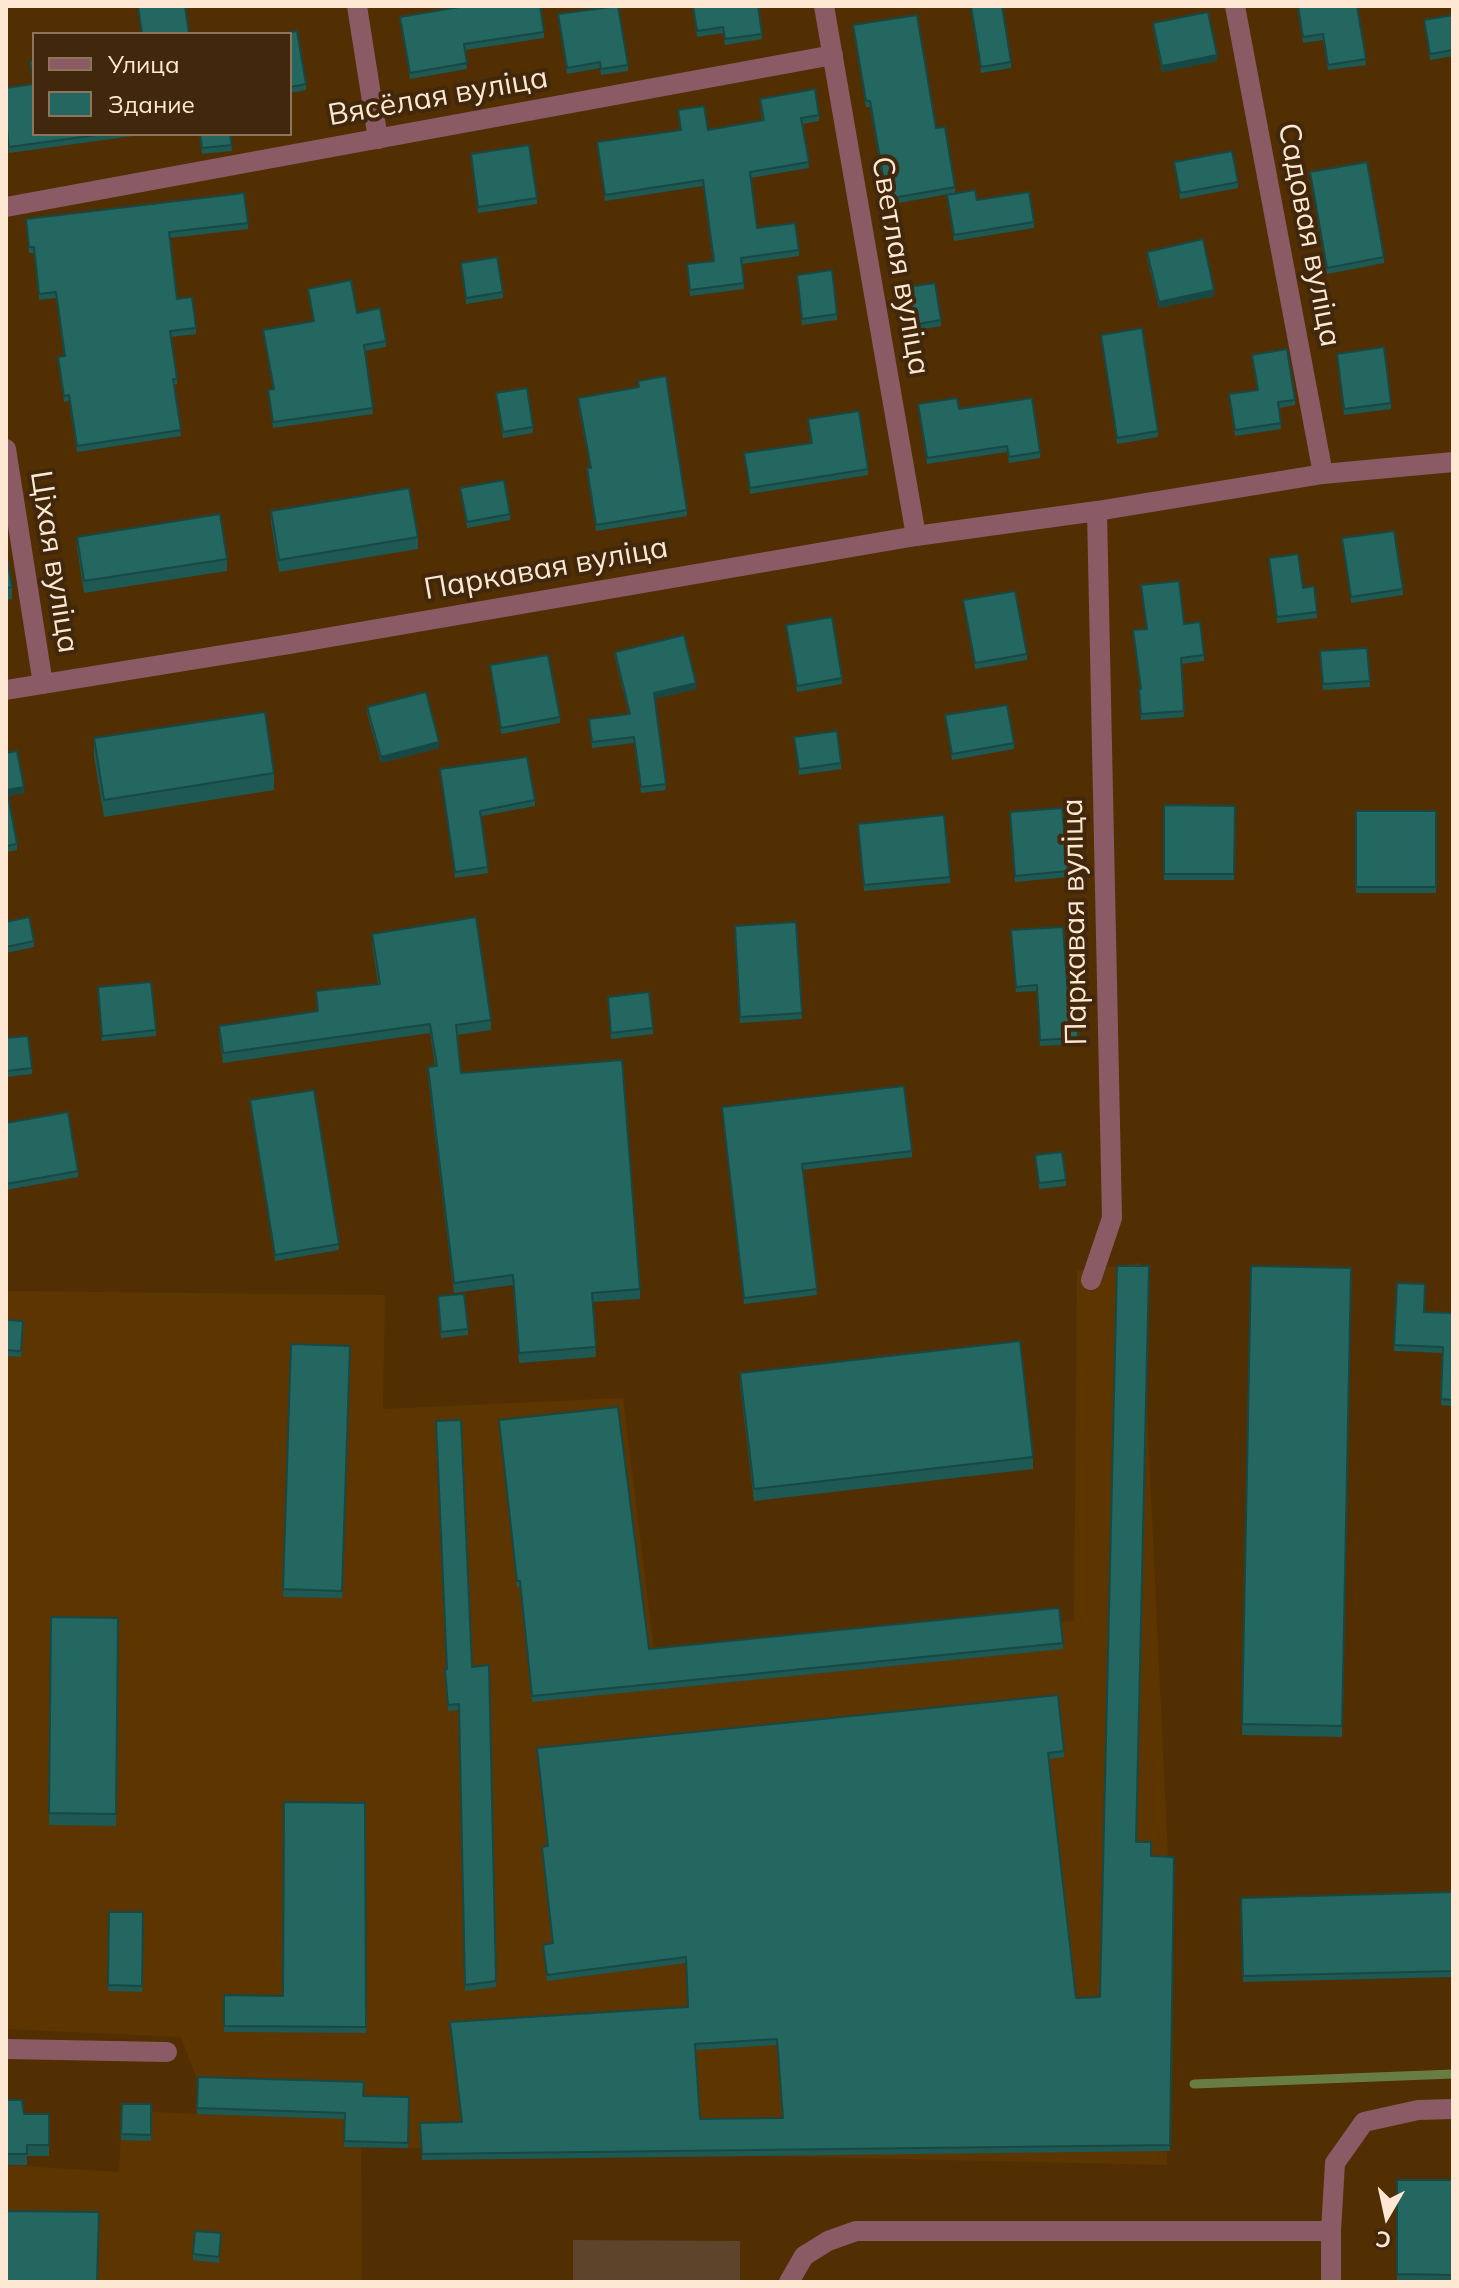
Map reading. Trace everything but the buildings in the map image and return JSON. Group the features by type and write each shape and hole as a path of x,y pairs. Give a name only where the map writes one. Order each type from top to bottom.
{"street":[{"path":"357,6 378,139"},
{"name":"Светлая вуліца","path":"824,6 916,536"},
{"name":"Садовая вуліца","path":"1235,6 1323,474"},
{"name":"Вясёлая вуліца","path":"6,207 833,55"},
{"name":"Ціхая вуліца","path":"6,449 43,684"},
{"name":"Паркавая вуліца","path":"6,690 916,536 1097,511 1323,474 1453,462"},
{"name":"Паркавая вуліца","path":"1091,1280 1112,1218 1097,511"},
{"path":"6,2049 167,2052"},
{"path":"1331,2282 1335,2163 1364,2122 1418,2110 1453,2109"},
{"path":"789,2282 804,2256 828,2241 856,2231 1331,2231"}],"shaded area":[{"path":"1140,1263 1168,1858 1167,2165 361,2147 362,2282 6,2282 6,2165 119,2172 122,2110 196,2114 198,2083 181,2037 6,2029 6,1291 385,1295 383,1409 623,1398 655,1659 1074,1621 1077,1271"},
{"path":"573,2240 740,2241 740,2282 573,2282"}],"waterway":[{"path":"1194,2084 1453,2074"}]}
